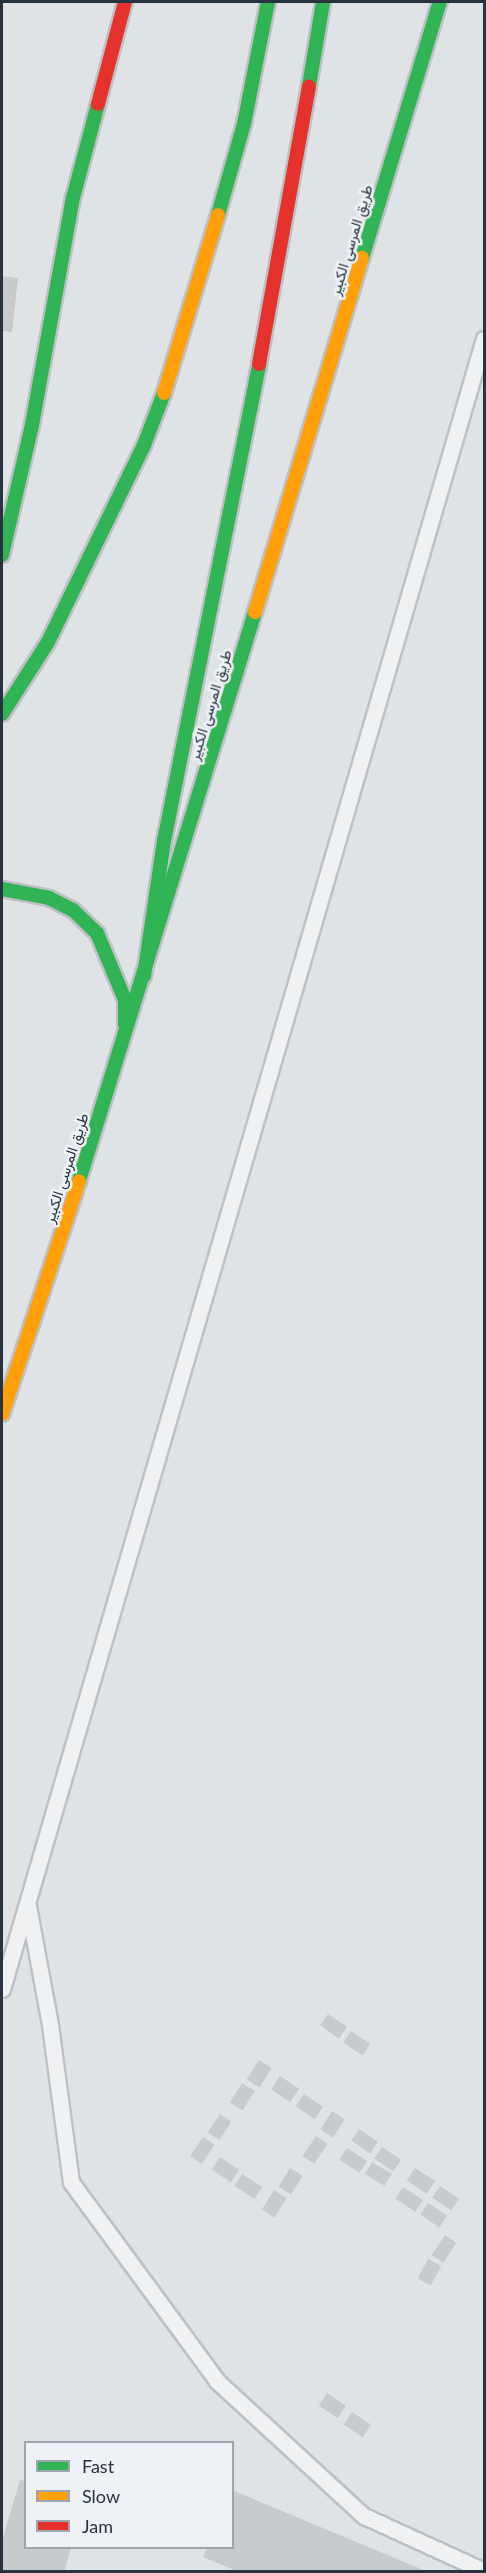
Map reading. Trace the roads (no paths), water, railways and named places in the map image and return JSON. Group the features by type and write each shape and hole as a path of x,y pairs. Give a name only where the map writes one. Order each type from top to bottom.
{"main road":[{"path":"2,555 32,425 73,198 125,2"},
{"path":"2,714 48,642 144,445 173,369 244,124 268,2"},
{"path":"144,976 164,841 273,296 323,2"},
{"name":"طريق المرسى الكبير","path":"2,1414 125,1040 440,2"},
{"path":"2,889 49,898 73,910 97,933 125,1000 125,1040"}],"lane":[{"path":"2,1989 484,339"},
{"path":"28,1902 50,2025 71,2182 217,2381 364,2516 484,2571"}]}
